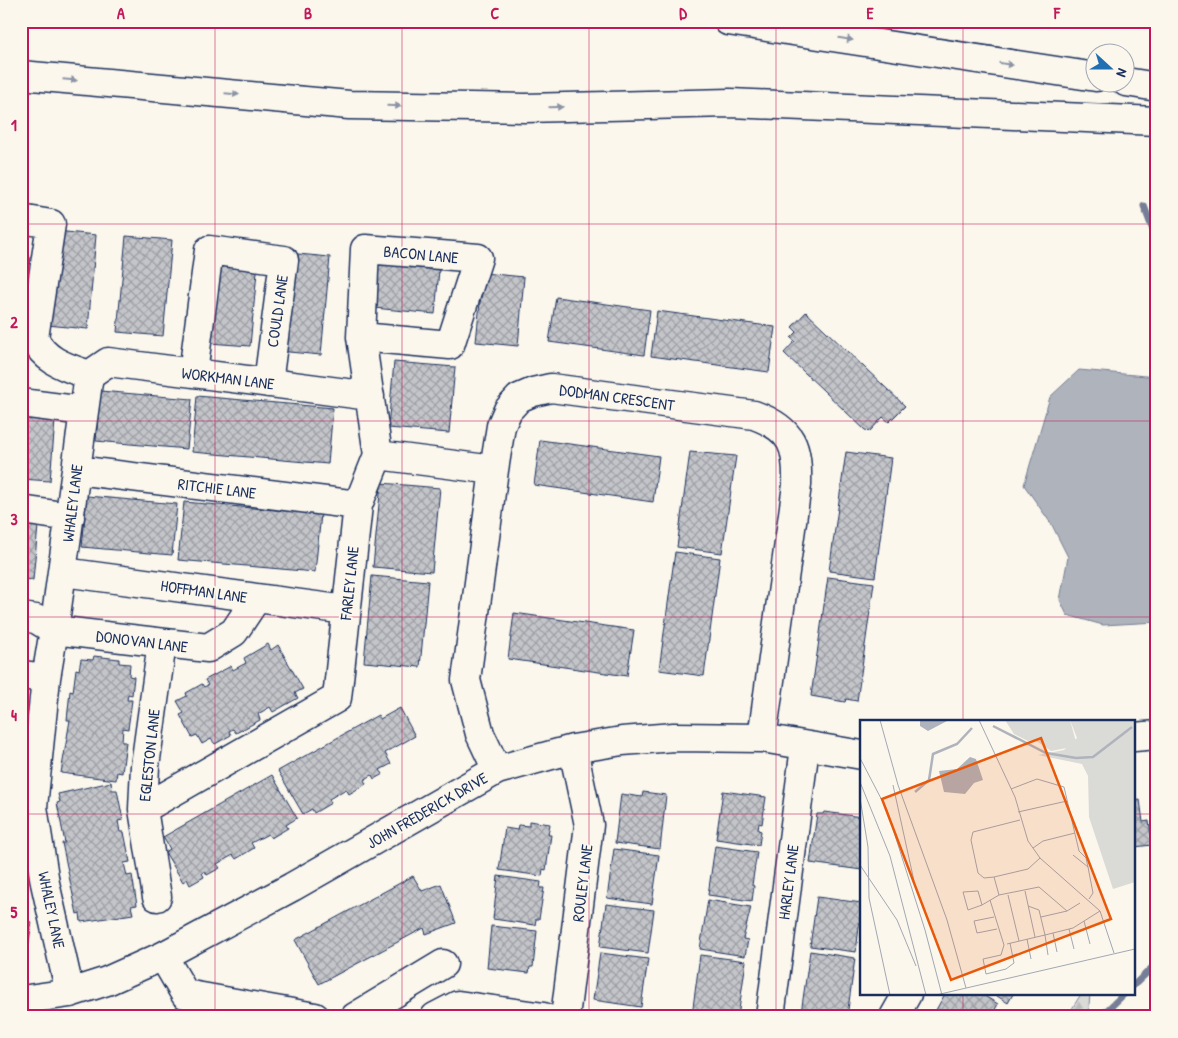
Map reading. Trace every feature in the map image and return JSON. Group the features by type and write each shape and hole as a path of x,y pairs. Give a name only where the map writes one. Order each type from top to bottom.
{"main road":[{"path":"728,21 1086,75"},
{"path":"21,75 349,105 525,108 730,103 1157,121"},
{"path":"1136,84 1157,87"},
{"path":"21,219 51,224 34,338 39,349 49,359 89,375"},
{"name":"BACON LANE","path":"361,337 450,345 478,258 365,249"},
{"name":"FARLEY LANE","path":"143,809 337,698 358,505 378,455 361,337 365,249"},
{"name":"COULD LANE","path":"192,373 209,250 284,260 268,383"},
{"name":"WORKMAN LANE","path":"89,375 108,362 370,396"},
{"name":"WHALEY LANE","path":"54,630 89,375"},
{"name":"DODMAN CRESCENT","path":"497,770 480,734 466,680 500,426 508,410 520,398 533,392 551,388 754,415 770,421 785,432 794,446 797,460 797,485 762,738"},
{"path":"21,403 84,412"},
{"path":"378,455 494,470"},
{"name":"RITCHIE LANE","path":"76,470 358,505"},
{"path":"21,510 70,517"},
{"name":"HOFFMAN LANE","path":"63,572 346,610"},
{"name":"DONOVAN LANE","path":"54,630 208,648 234,632 256,599"},
{"path":"21,617 36,619 54,630 34,676"},
{"name":"EGLESTON LANE","path":"157,897 143,809 145,766 162,643"},
{"name":"WHALEY LANE","path":"34,676 28,780 33,807 33,882 70,993"},
{"path":"1136,737 1157,734"},
{"name":"JOHN FREDERICK DRIVE","path":"21,1000 70,993 107,981 163,956 292,887 497,770 573,749 622,741 674,737 762,738 860,755"},
{"name":"HARLEY LANE","path":"770,1017 806,747"},
{"name":"ROULEY LANE","path":"565,1017 589,825 573,749"},
{"path":"163,956 185,994 314,1017"},
{"path":"355,1017 443,964"},
{"path":"894,1017 906,996"},
{"path":"435,1017 458,1005 544,1017"}],"green space":[{"path":"1080,996 1090,996 1088,1017 1067,1017"}],"shaded area":[{"path":"1079,370 1157,377 1157,622 1103,625 1067,615 1060,600 1068,557 1052,525 1024,485 1050,397"}],"building":[{"path":"56,231 96,235 88,329 47,325"},
{"path":"126,236 172,240 163,336 117,332"},
{"path":"217,247 259,251 250,346 209,343"},
{"path":"287,253 330,257 321,355 278,351"},
{"path":"378,264 439,270 435,314 374,308"},
{"path":"483,273 524,277 518,346 476,342"},
{"path":"556,297 650,310 644,355 549,342"},
{"path":"657,311 775,327 769,372 651,356"},
{"path":"806,312 905,406 889,422 883,417 870,431 865,430 784,353 795,341 791,338 797,332 792,327"},
{"path":"394,362 455,367 449,433 388,428"},
{"path":"100,391 192,399 187,449 96,441"},
{"path":"197,396 333,408 328,464 192,452"},
{"path":"21,418 55,421 50,481 21,479"},
{"path":"540,440 659,456 653,502 534,485"},
{"path":"690,452 736,456 722,553 677,547"},
{"path":"846,452 891,458 875,577 829,571"},
{"path":"381,483 440,488 432,572 373,567"},
{"path":"87,496 177,504 172,555 82,547"},
{"path":"184,502 321,514 315,572 178,560"},
{"path":"21,524 38,526 33,580 21,579"},
{"path":"675,552 720,558 704,676 659,670"},
{"path":"372,576 428,581 420,667 364,662"},
{"path":"828,577 874,583 857,701 846,699 845,702 811,696"},
{"path":"514,613 634,630 627,676 508,659"},
{"path":"268,644 271,650 278,645 303,689 295,693 298,698 273,712 270,707 258,714 260,720 236,733 233,729 229,731 231,735 215,744 211,739 202,744 197,735 192,737 180,715 184,713 177,701 187,696 186,693 202,684 204,687 208,685 205,680 231,666 233,670 246,663 244,658"},
{"path":"94,656 119,659 119,663 130,664 129,676 134,677 132,695 128,694 127,700 132,700 128,729 123,728 122,742 126,742 122,773 117,772 116,780 61,773 70,720 67,720 70,691 73,692 76,669 79,670 81,659 93,660"},
{"path":"400,708 415,736 385,753 391,764 380,770 383,774 374,779 372,775 364,780 366,784 349,794 346,789 329,799 331,803 314,813 312,809 303,814 278,771 378,715 380,719"},
{"path":"272,775 297,818 286,825 288,828 271,838 268,834 251,843 254,848 236,859 233,855 217,864 220,868 207,875 205,871 202,873 204,877 190,885 187,879 183,882 165,852 170,849 163,837"},
{"path":"111,782 112,790 117,790 123,820 118,821 120,832 124,832 130,862 124,863 127,876 132,875 137,905 131,906 133,914 81,922 80,913 77,914 62,843 65,843 57,803 60,802 58,794"},
{"path":"723,791 766,797 762,824 759,823 758,830 761,831 759,845 716,839"},
{"path":"643,792 666,795 660,849 615,843 621,794 642,797"},
{"path":"1140,800 1143,822 1149,821 1152,845 1136,847 1136,801"},
{"path":"1153,801 1157,801 1157,829 1156,829"},
{"path":"824,812 860,817 860,870 810,863 817,814 823,814"},
{"path":"529,821 550,824 548,835 551,835 546,870 543,869 542,876 499,870 505,828 517,830 518,825 529,826"},
{"path":"715,846 757,852 752,885 754,886 752,901 708,895"},
{"path":"614,849 659,855 652,904 607,898"},
{"path":"413,876 422,891 441,884 456,923 426,934 424,928 319,984 295,940"},
{"path":"498,876 541,882 540,888 544,888 539,919 536,919 535,925 493,919"},
{"path":"817,897 860,903 856,952 810,946"},
{"path":"708,900 751,907 743,939 748,940 745,956 700,949"},
{"path":"606,904 654,910 648,953 600,947"},
{"path":"21,915 25,915 25,921 32,922 28,948 21,947"},
{"path":"491,926 537,931 533,967 530,967 529,973 487,968"},
{"path":"810,951 855,958 847,1017 801,1013"},
{"path":"600,953 648,959 641,1007 593,1000"},
{"path":"700,955 746,961 738,1017 692,1015"},
{"path":"944,996 984,996 998,1004 991,1017 932,1017"},
{"path":"997,996 1012,996 1008,1003"}],"waterway":[{"path":"1144,206 1157,241"},
{"path":"1136,983 1157,963"},
{"path":"1100,1017 1122,996"}]}
